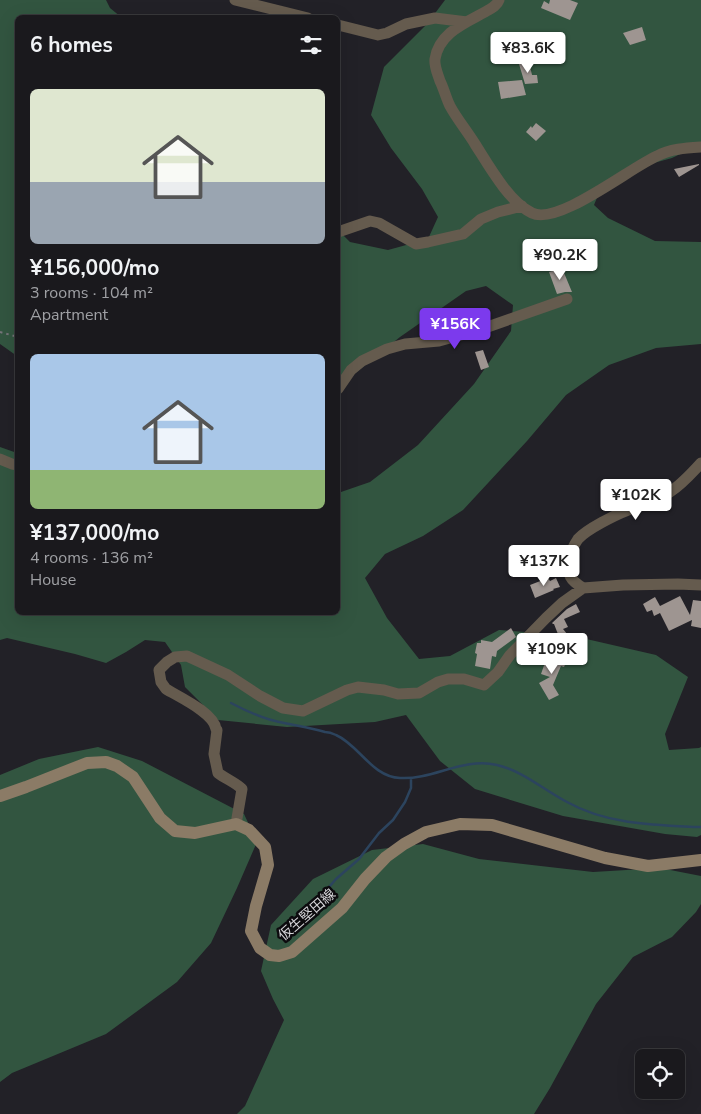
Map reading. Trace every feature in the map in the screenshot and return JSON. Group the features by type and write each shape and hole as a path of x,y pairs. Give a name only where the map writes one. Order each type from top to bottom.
{"main road":[{"path":"0,796 87,763 106,762 117,766 133,777 160,818 175,831 195,833 236,824"},
{"name":"仮生堅田線","path":"236,824 249,830 265,847 268,865 251,931 260,948 270,955 279,956 292,952 342,908 365,879 386,857 426,832 460,824 492,825 605,858 648,866 701,860"}],"street":[{"path":"235,0 296,15"},
{"path":"499,0 491,8 457,27 444,38 438,48 435,60 436,70 450,106 516,202 534,214 547,215 576,204 657,156 683,148 701,147"},
{"path":"340,26 378,35 406,24 435,18 467,22"},
{"path":"340,231 370,221 379,223 416,244 463,234 482,219 498,212 522,206"},
{"path":"340,386 351,370 362,361 387,349 406,344 439,341 479,330 567,299"},
{"path":"0,459 15,464"},
{"path":"583,588 573,582 568,570 570,553 579,539 593,528 629,509 660,498 672,491 701,463"},
{"path":"236,824 242,789 218,773 214,754 216,726 210,716 166,689 161,682 159,670 167,662 175,658 187,656 228,675 282,708 303,712 347,690 358,687 384,690 398,694 419,693 448,678 464,679 484,685 546,618 562,603 583,588 623,585 701,585"}],"path":[{"path":"0,332 15,336"}],"green space":[{"path":"0,0 106,0 110,8 119,15 15,15 15,355 0,344"},
{"path":"445,0 701,0 701,144 672,158 632,169 601,188 594,205 608,218 655,241 701,242 701,344 656,348 609,365 566,395 527,441 463,510 423,536 385,554 365,578 387,618 419,659 450,656 499,630 569,635 656,655 688,677 665,734 669,750 701,747 701,835 697,837 665,834 563,816 475,789 440,761 406,715 375,722 287,727 218,720 185,687 181,665 165,642 145,640 106,663 7,638 0,640 0,447 15,452 15,615 340,615 340,492 370,482 418,445 474,384 511,331 513,305 486,286 466,291 400,337 340,385 340,232 350,242 388,250 428,239 438,217 422,189 391,148 371,115 384,67 427,24"},
{"path":"98,747 142,761 244,814 257,842 211,943 177,982 106,1034 12,1073 0,1082 0,775 39,759"},
{"path":"423,844 479,859 593,872 660,868 701,876 701,904 696,912 672,937 633,957 596,1004 534,1114 237,1114 245,1106 284,1020 261,971 271,925 313,879 372,850"}],"building":[{"path":"550,0 570,0 578,3 570,20 541,8 544,1 549,4"},
{"path":"642,27 646,40 630,45 623,33"},
{"path":"529,62 532,75 537,75 538,83 525,84 519,64"},
{"path":"522,80 526,95 501,99 498,82"},
{"path":"536,123 546,131 536,141 526,132"},
{"path":"699,164 679,177 674,169"},
{"path":"562,268 572,292 557,294 549,272"},
{"path":"483,350 489,367 481,370 475,352"},
{"path":"548,578 550,581 556,578 560,587 535,598 530,585"},
{"path":"680,596 690,615 693,600 701,601 701,628 691,626 692,620 669,631 660,613 654,616 652,610 647,612 643,604 655,597 660,606"},
{"path":"576,604 580,612 564,619 568,627 563,629 572,640 563,647 552,623 567,609"},
{"path":"511,628 516,637 497,651 496,657 492,656 490,669 475,666 477,643 481,643 481,640 492,642"},
{"path":"548,654 567,660 564,667 561,666 553,685 559,695 549,700 539,683 550,677 541,674"}],"waterway":[{"path":"231,703 270,720 335,734 352,746 374,767 390,776 412,778 472,764 497,765 516,772 567,802 597,815 646,824 701,827"},
{"path":"291,931 336,879 359,859 379,833 393,820 405,802 411,788 411,778"}]}
